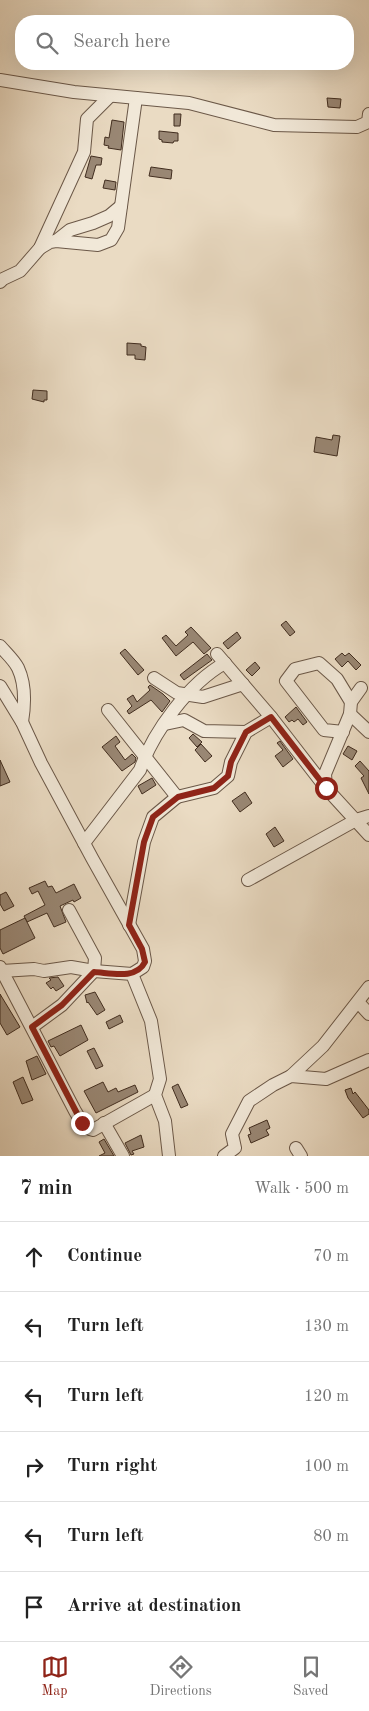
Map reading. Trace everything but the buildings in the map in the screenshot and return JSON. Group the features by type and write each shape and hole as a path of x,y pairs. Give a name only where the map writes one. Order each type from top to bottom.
{"street":[{"path":"0,80 74,92 189,103 274,125 357,127 368,122 369,114"},
{"path":"0,282 2,279 20,271 40,248 84,152 88,119 110,96"},
{"path":"40,248 56,241 98,245 111,240 118,228 136,98"},
{"path":"56,241 70,230 108,216 121,206"},
{"path":"0,646 18,667 25,691 25,707 22,722"},
{"path":"84,844 140,770 144,757 186,695 211,671 217,654 271,717 326,788 369,835"},
{"path":"343,732 324,730 286,681 295,670 319,663 336,679 351,708 369,732"},
{"path":"154,678 177,694 202,697 243,684"},
{"path":"0,686 22,722 41,763 142,949 145,962 143,966 132,974 94,972 71,966 44,971 34,969 1,969 82,1123 88,1129 93,1130 155,1095"},
{"path":"326,788 325,774 351,708 361,688"},
{"path":"108,710 178,797"},
{"path":"165,724 184,720 204,732 246,732 271,717"},
{"path":"129,925 144,842 153,817 178,797 214,788 228,776 231,762 246,732"},
{"path":"248,880 356,820 369,816"},
{"path":"32,1027 62,1005 94,972 95,958 69,910"},
{"path":"132,974 151,1021 160,1079 155,1095 165,1121 169,1156"},
{"path":"224,1156 235,1148 232,1134 249,1101 291,1076 323,1046 369,987"},
{"path":"358,1002 369,1014"},
{"path":"291,1076 326,1079 369,1060"},
{"path":"104,1123 123,1156"}],"route":[{"path":"82,1123 32,1027 62,1005 94,972 132,974 143,966 145,957 129,925 144,842 153,817 178,797 214,788 228,776 231,762 246,732 271,717 326,788"}]}
